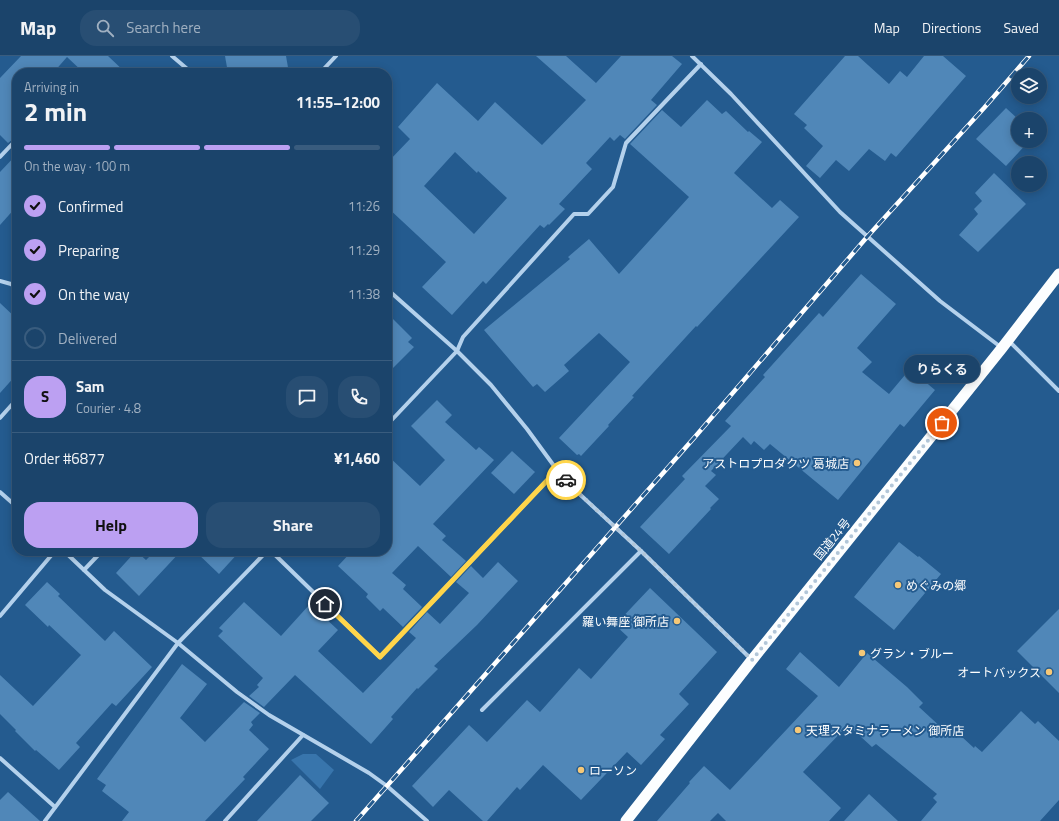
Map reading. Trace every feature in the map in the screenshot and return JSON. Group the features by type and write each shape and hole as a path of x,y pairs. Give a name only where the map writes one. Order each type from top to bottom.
{"highway":[{"name":"国道24号","path":"626,821 1059,274"}],"street":[{"path":"172,56 186,68"},
{"path":"325,68 336,56"},
{"path":"692,56 731,94 840,212 940,301 1005,344 1059,391"},
{"path":"392,420 457,352 463,337 574,214 588,214 613,187 626,143 700,64"},
{"path":"0,157 12,144"},
{"path":"0,281 12,285"},
{"path":"392,294 491,385 511,408 557,470 573,488 641,551 752,660"},
{"path":"0,418 12,405"},
{"path":"276,556 380,657 557,470"},
{"path":"0,492 12,503"},
{"path":"482,710 641,551"},
{"path":"0,616 51,556"},
{"path":"69,556 105,590 178,643 237,692 269,715 369,774 397,795 427,821"},
{"path":"84,570 97,556"},
{"path":"44,821 178,643 262,556"},
{"path":"225,821 303,735"},
{"path":"0,758 55,807"}],"shaded area":[{"path":"303,754 316,754 334,770 320,789 291,760"}],"building":[{"path":"21,56 108,56 121,68 79,68 67,57 57,68 12,68 12,140 8,143 0,135 0,78"},
{"path":"225,56 286,56 288,68 227,68"},
{"path":"536,56 566,56 596,83 621,56 672,56 682,64 651,100 657,105 625,139 620,135 614,141 610,137 586,163 592,169 559,204 565,209 549,225 548,224 544,228 540,225 486,284 483,281 452,315 422,287 446,262 392,212 392,158 410,139 398,127 437,83 478,121 495,102 542,145 586,100","holes":["455,152 477,173 478,171 507,198 474,234 424,186"]},
{"path":"845,56 858,56 889,84 900,71 907,77 924,56 943,56 966,76 896,157 891,153 885,161 869,149 849,171 836,160 820,178 806,166 823,146 804,128 807,125 794,114"},
{"path":"707,100 722,114 726,111 748,132 749,131 762,142 734,173 772,208 780,200 799,217 632,396 634,397 608,425 609,426 581,456 579,454 577,455 559,438 630,362 599,333 564,365 569,371 545,392 537,384 533,387 484,330 570,259 568,257 589,239 619,274 689,197 630,144 662,110 681,127"},
{"path":"1006,108 1011,113 1011,148 1023,148 1015,156 1011,156 1011,161 1006,166 976,139"},
{"path":"12,159 12,212 0,225 0,172"},
{"path":"994,173 1011,189 1011,192 1014,192 1026,204 978,252 959,235 978,214 974,209 982,201 975,193"},
{"path":"861,274 896,304 857,348 872,362 862,372 889,394 910,369 935,390 904,427 900,424 838,500 770,444 764,450 754,441 751,445 743,437 711,471 716,475 705,486 719,499 669,554 640,527 685,479 682,476 731,426 725,421 765,377 763,375 819,313 823,317"},
{"path":"0,303 12,314 12,380 0,393"},
{"path":"392,318 412,338 408,342 414,347 392,369"},
{"path":"437,400 452,415 445,422 476,450 479,447 494,460 433,524 446,536 442,540 466,561 451,577 418,546 392,573 406,585 403,589 422,607 403,627 383,608 380,611 366,597 368,594 338,566 347,556 392,556 392,460 420,486 445,460 411,426"},
{"path":"512,451 535,472 514,494 491,473"},
{"name":"めぐみの郷","path":"899,542 941,574 894,630 854,597"},
{"path":"131,556 142,556 146,560 150,556 176,556 139,596 116,573"},
{"path":"200,556 235,556 219,574"},
{"path":"498,562 518,581 477,625 434,666 438,669 418,689 417,688 391,717 393,719 371,744 295,675 264,707 249,696 259,687 257,685 263,678 218,636 223,631 219,628 244,602 281,636 310,604 338,630 318,651 363,693 416,638 409,632 427,612 440,624 469,593 456,582 471,566 483,578"},
{"path":"47,582 60,594 58,596 105,641 114,631 152,667 116,706 112,703 76,743 80,747 59,770 36,750 35,751 0,714 0,675 33,706 81,655 25,605"},
{"path":"650,588 717,652 679,694 689,704 660,735 665,739 641,765 627,752 581,800 543,765 520,790 517,787 487,821 483,821 449,790 433,807 412,786 469,725 487,742 527,700 540,712 579,668 591,679 628,637 615,625"},
{"name":"オートバックス","path":"1059,609 1059,693 1017,651"},
{"path":"800,652 839,687 867,653 907,687 923,703 919,707 944,730 949,725 974,748 975,746 982,752 1021,711 1035,724 1038,721 1059,741 1059,800 1040,821 921,821 937,802 933,798 937,794 876,744 872,747 848,725 803,772 841,808 829,821 726,821 718,813 710,821 657,821 704,766 730,790 818,696 786,669"},
{"path":"182,664 207,684 180,718 205,742 244,702 260,713 251,722 253,725 249,730 269,749 243,777 245,779 205,821 122,821 129,812 102,791 106,785 97,779"},
{"path":"300,775 329,803 311,821 257,821"},
{"path":"8,792 40,821 0,821 0,800"},
{"path":"869,794 898,821 844,821"}],"railway":[{"path":"356,821 694,438 867,237 1029,56"}],"way so far":[{"path":"566,480 752,660 942,423"}],"place":[{"name":"りらくる","path":"942,423"},
{"name":"アストロプロダクツ 葛城店","path":"857,463"},
{"name":"めぐみの郷","path":"898,585"},
{"name":"羅い舞座 御所店","path":"677,621"},
{"name":"グラン・ブルー","path":"862,653"},
{"name":"オートバックス","path":"1049,672"},
{"name":"天理スタミナラーメン 御所店","path":"798,730"},
{"name":"ローソン","path":"581,770"}],"route":[{"path":"325,604 380,657 557,470 566,480"}]}
